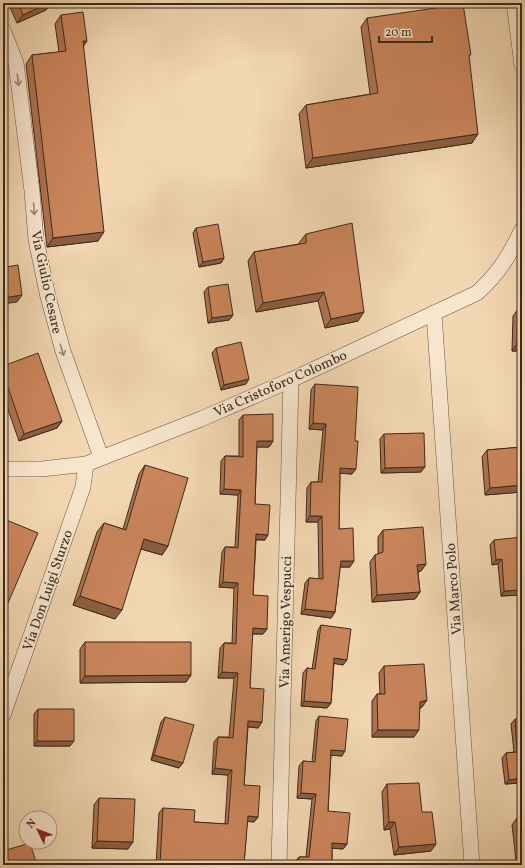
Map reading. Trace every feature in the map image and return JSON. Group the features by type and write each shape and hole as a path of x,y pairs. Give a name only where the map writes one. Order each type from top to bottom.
{"street":[{"path":"514,3 522,65"},
{"name":"Via Giulio Cesare","path":"3,30 16,63 32,191 36,240 48,297 62,352 101,457"},
{"name":"Via Cristoforo Colombo","path":"3,469 42,469 86,464 201,419 291,380 477,293 491,280 506,261 522,230"},
{"name":"Via Marco Polo","path":"434,313 472,865"},
{"name":"Via Amerigo Vespucci","path":"279,865 291,380"},
{"name":"Via Don Luigi Sturzo","path":"3,715 83,487 86,464"}],"building":[{"path":"18,3 48,3 23,15"},
{"path":"463,4 471,55 469,55 478,134 313,158 306,105 378,93 367,18"},
{"path":"83,12 87,41 83,41 104,232 53,238 32,55 66,51 61,15"},
{"path":"352,223 364,312 331,319 324,292 263,303 254,252 306,243 306,234"},
{"path":"218,224 224,258 203,262 196,228"},
{"path":"3,243 6,267 18,265 22,295 3,298"},
{"path":"228,284 233,315 212,318 208,287"},
{"path":"518,309 522,309 522,344 517,344"},
{"path":"241,342 249,379 224,385 216,348"},
{"path":"38,353 62,421 24,434 3,373 3,366"},
{"path":"315,384 358,387 355,441 358,441 356,469 340,468 339,529 353,528 354,561 341,561 335,612 305,609 309,578 323,579 322,516 310,516 311,482 322,482 326,424 313,423"},
{"path":"273,414 273,441 257,441 255,504 270,505 268,535 256,534 253,595 268,596 267,629 253,628 250,688 264,689 262,722 248,721 244,785 260,786 258,817 248,816 244,865 160,865 163,808 195,810 194,822 228,824 232,770 215,768 218,737 233,738 238,673 222,672 224,643 236,644 238,583 223,582 225,547 238,548 241,490 224,489 225,456 243,457 243,415"},
{"path":"424,433 425,467 385,468 384,434"},
{"path":"522,447 522,485 490,488 487,450"},
{"path":"145,465 188,478 168,546 144,539 122,610 80,596 104,523 126,530"},
{"path":"4,519 38,533 8,603 3,601"},
{"path":"423,527 426,564 417,565 420,592 377,595 375,555 383,552 383,530"},
{"path":"522,537 522,590 504,591 502,559 496,560 494,540"},
{"path":"321,625 351,629 347,660 334,658 331,703 304,701 307,668 315,669"},
{"path":"85,642 191,642 191,675 85,676"},
{"path":"424,664 427,700 420,702 419,730 378,730 377,694 385,694 384,666"},
{"path":"38,709 74,709 74,741 37,741"},
{"path":"319,716 348,719 345,751 331,750 328,811 350,813 347,844 332,843 332,865 298,865 299,857 309,857 316,794 301,793 303,761 315,762"},
{"path":"165,717 194,725 183,763 154,755"},
{"path":"515,719 522,719 522,778 509,780 506,753 517,752"},
{"path":"419,783 422,812 432,812 436,844 399,847 395,822 389,822 387,784"},
{"path":"99,798 135,799 133,842 97,841"},
{"path":"522,817 522,853 521,853 517,818"},
{"path":"18,847 18,850 32,850 37,865 3,865 3,851"}]}
